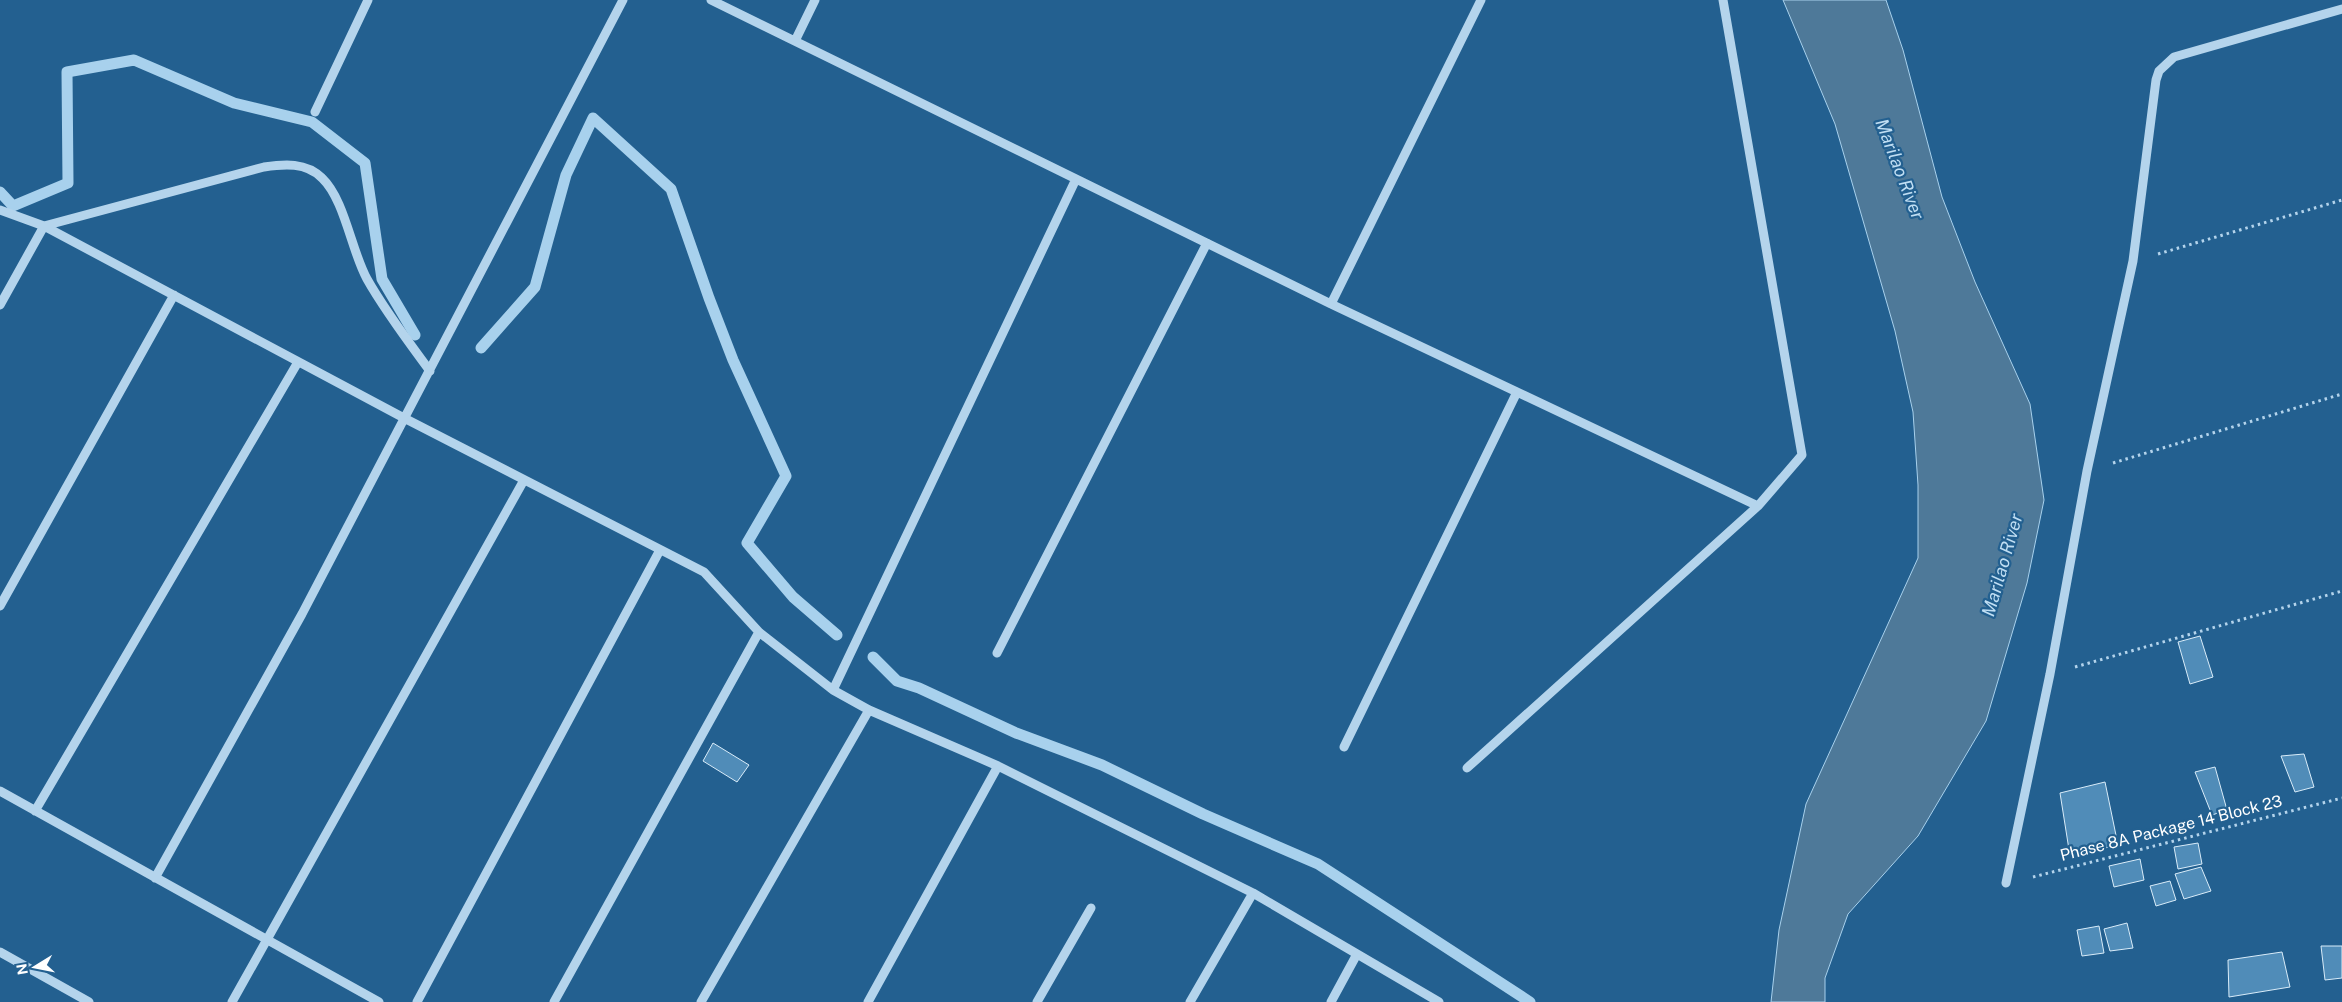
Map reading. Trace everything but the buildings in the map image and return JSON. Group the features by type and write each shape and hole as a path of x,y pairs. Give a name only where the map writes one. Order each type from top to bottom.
{"street":[{"path":"315,112 368,0"},
{"path":"156,878 302,614 623,0"},
{"path":"711,0 1331,304 1758,506"},
{"path":"795,41 815,0"},
{"path":"1331,304 1481,0"},
{"path":"1467,768 1758,506 1802,455 1723,0"},
{"path":"2006,883 2050,674 2087,471 2133,261 2156,80 2159,71 2174,57 2342,9"},
{"path":"0,305 44,226 284,164 311,170 321,177 333,192 366,277 382,304 430,370"},
{"path":"833,690 1076,179"},
{"path":"0,210 44,226 404,418 704,572 759,632 833,690 869,710 998,766 1253,893 1440,1002"},
{"path":"997,653 1207,244"},
{"path":"0,606 174,295"},
{"path":"35,811 298,362"},
{"path":"1344,747 1517,392"},
{"path":"232,1002 524,480"},
{"path":"417,1002 660,550"},
{"path":"554,1002 759,632"},
{"path":"701,1002 869,710"},
{"path":"868,1002 998,766"},
{"path":"0,791 379,1002"},
{"path":"1190,1002 1253,893"},
{"path":"1037,1002 1091,908"},
{"path":"0,952 89,1002"},
{"path":"1331,1002 1357,954"}],"path":[{"path":"2133,261 2342,200"},
{"path":"2087,471 2342,394"},
{"path":"2050,674 2342,590"},
{"name":"Phase 8A Package 14 Block 23","path":"2006,883 2342,798"}],"water":[{"name":"Marilao River","path":"1783,0 1886,0 1903,50 1942,197 1975,282 2030,404 2044,500 2027,583 1986,721 1918,836 1848,914 1825,978 1825,1002 1771,1002 1779,930 1806,804 1918,558 1918,485 1913,412 1895,331 1835,124"}],"waterway":[{"path":"0,192 13,206 68,183 67,72 134,60 234,103 312,122 365,163 382,279 415,335"},
{"path":"481,348 535,287 566,175 593,118 671,189 733,360 786,476 747,543 793,597 837,635"},
{"path":"873,657 897,681 919,688 1016,733 1102,765 1203,814 1318,864 1530,1002"}]}
